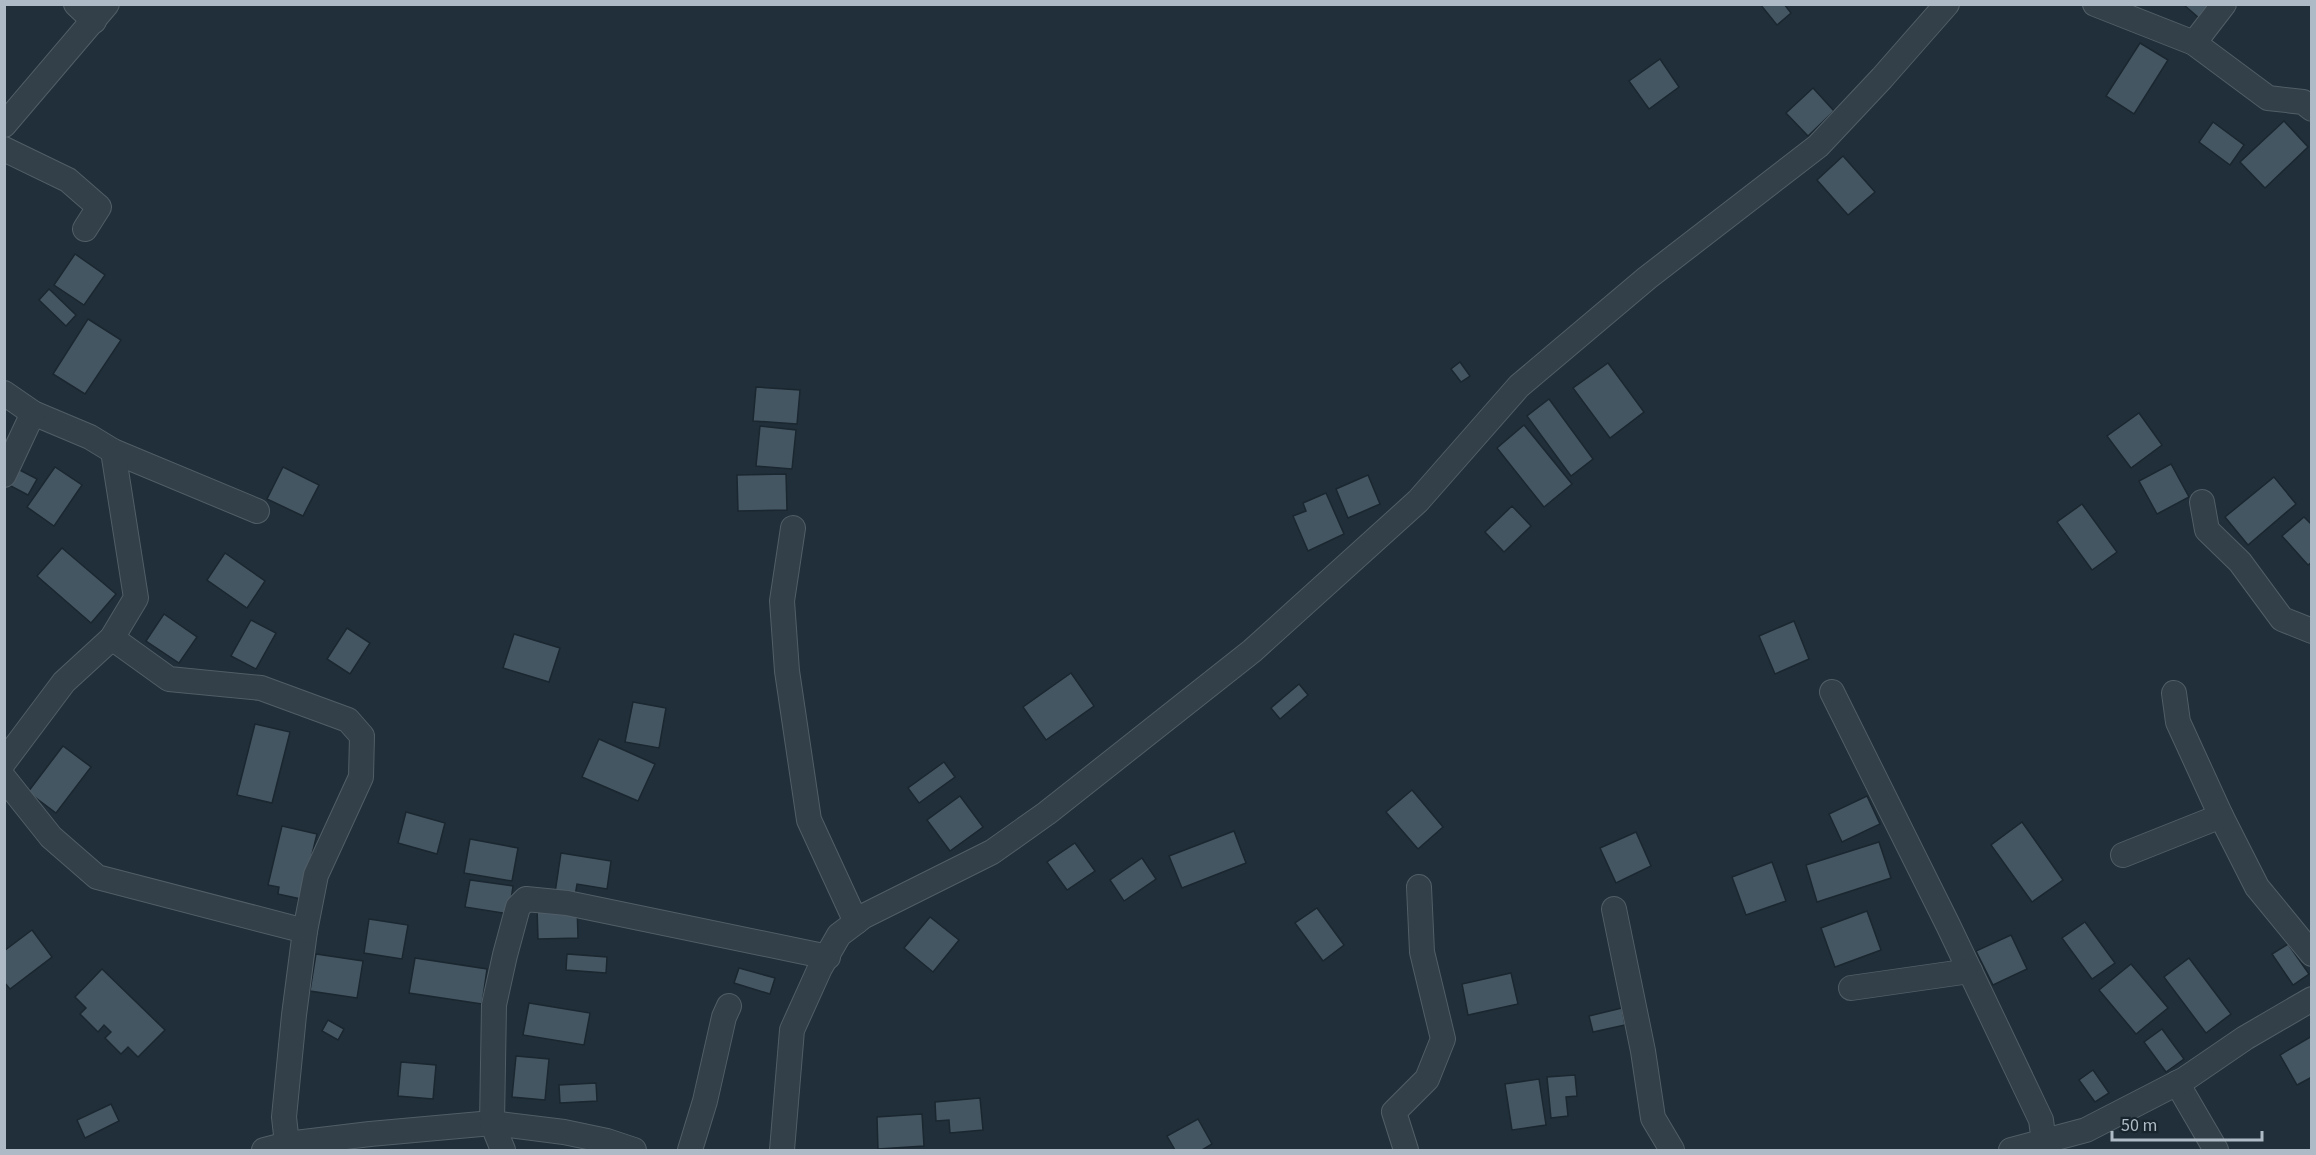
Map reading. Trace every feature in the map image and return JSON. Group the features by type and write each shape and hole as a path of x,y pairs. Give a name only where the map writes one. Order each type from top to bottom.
{"street":[{"path":"4,125 100,13 76,4"},
{"path":"782,1150 792,1030 820,968 839,935 864,916 992,852 1047,813 1252,651 1418,501 1519,386 1647,278 1818,146 1947,4"},
{"path":"2096,4 2194,43 2268,98 2303,102 2312,109"},
{"path":"2194,43 2224,4"},
{"path":"4,149 68,180 99,207 85,229"},
{"path":"4,393 33,413 90,437 113,451 257,511"},
{"path":"4,476 33,413"},
{"path":"4,762 64,682 112,638 136,598 113,451"},
{"path":"2202,502 2207,530 2240,562 2282,619 2312,631"},
{"path":"793,528 782,600 787,671 809,820 856,922"},
{"path":"112,638 170,679 261,687 348,720 362,736 361,777 316,875 305,931 284,1117 287,1144"},
{"path":"1832,692 2041,1120 2044,1142"},
{"path":"2174,693 2178,722 2221,816 2257,887 2312,954"},
{"path":"4,778 51,837 97,877 305,931"},
{"path":"2123,855 2221,816"},
{"path":"1406,1150 1394,1112 1427,1079 1443,1038 1422,952 1419,887"},
{"path":"503,1150 492,1124 494,1005 518,907 526,899 567,903 828,957"},
{"path":"1614,909 1643,1051 1653,1118 1672,1150"},
{"path":"1851,988 1970,971"},
{"path":"2011,1150 2086,1130 2177,1083 2244,1038 2312,999"},
{"path":"690,1150 705,1101 724,1017 729,1006"},
{"path":"2177,1083 2216,1150"},
{"path":"264,1150 287,1144 370,1134 492,1124 564,1131 634,1150"}],"building":[{"path":"1760,4 1784,4 1791,13 1777,25"},
{"path":"2183,4 2211,4 2199,18"},
{"path":"2140,43 2168,60 2134,114 2106,96"},
{"path":"1660,59 1679,87 1649,109 1629,81"},
{"path":"1813,88 1834,111 1808,136 1786,113"},
{"path":"2284,121 2308,147 2265,188 2240,162"},
{"path":"2213,122 2244,145 2230,165 2199,142"},
{"path":"1843,156 1875,192 1848,215 1817,180"},
{"path":"75,254 105,275 84,305 54,285"},
{"path":"49,289 76,315 66,326 39,300"},
{"path":"88,319 121,340 85,394 53,374"},
{"path":"1460,362 1470,376 1461,382 1451,369"},
{"path":"1608,363 1644,412 1610,438 1573,388"},
{"path":"756,387 800,390 797,424 753,421"},
{"path":"1549,399 1593,459 1571,476 1527,416"},
{"path":"2139,413 2162,445 2131,468 2107,436"},
{"path":"1524,425 1572,484 1544,507 1497,448"},
{"path":"760,426 796,430 792,469 756,466"},
{"path":"2171,464 2189,497 2157,514 2139,481"},
{"path":"14,467 37,479 28,495 5,483"},
{"path":"55,467 82,485 54,526 27,507"},
{"path":"283,467 319,485 303,516 267,499"},
{"path":"786,474 787,510 738,511 737,475"},
{"path":"1368,475 1380,504 1348,518 1336,489"},
{"path":"2274,477 2296,504 2248,545 2225,517"},
{"path":"1326,493 1344,534 1308,551 1293,516 1306,511 1303,503"},
{"path":"2082,504 2117,552 2092,570 2057,522"},
{"path":"1512,506 1531,526 1504,552 1485,532"},
{"path":"2304,517 2312,525 2312,562 2308,565 2282,536"},
{"path":"62,548 116,594 91,623 37,576"},
{"path":"225,553 265,581 247,608 207,580"},
{"path":"164,614 197,637 179,663 146,641"},
{"path":"251,620 276,633 256,669 231,656"},
{"path":"1794,621 1809,659 1775,674 1759,636"},
{"path":"347,628 370,643 350,674 327,659"},
{"path":"514,634 560,648 549,682 503,668"},
{"path":"1071,673 1094,706 1046,740 1023,707"},
{"path":"1299,684 1308,695 1280,719 1271,708"},
{"path":"633,702 666,708 659,748 625,742"},
{"path":"255,724 290,732 272,803 237,795"},
{"path":"599,739 655,764 638,801 582,777"},
{"path":"63,746 91,767 56,813 28,792"},
{"path":"944,762 955,777 919,803 908,788"},
{"path":"1412,790 1443,827 1418,849 1386,812"},
{"path":"960,796 983,827 950,851 927,820"},
{"path":"1867,796 1880,824 1842,842 1829,814"},
{"path":"406,812 445,823 437,854 398,843"},
{"path":"2022,822 2063,880 2032,902 1991,845"},
{"path":"282,826 317,834 301,899 278,894 279,887 268,885"},
{"path":"1234,831 1246,863 1182,888 1169,856"},
{"path":"1636,832 1651,866 1616,883 1600,848"},
{"path":"470,839 518,848 512,881 464,873"},
{"path":"1879,842 1891,878 1817,902 1806,865"},
{"path":"1075,843 1095,871 1067,890 1047,862"},
{"path":"561,853 611,861 607,889 577,884 575,896 555,893"},
{"path":"1142,858 1156,879 1124,901 1110,880"},
{"path":"1772,862 1786,901 1746,915 1732,877"},
{"path":"470,880 513,886 509,914 465,907"},
{"path":"577,905 578,938 538,939 537,907"},
{"path":"1317,908 1344,945 1323,961 1295,923"},
{"path":"1867,911 1881,950 1835,967 1821,928"},
{"path":"930,917 959,940 933,972 904,948"},
{"path":"369,919 408,925 402,959 364,953"},
{"path":"2085,922 2115,963 2092,979 2062,938"},
{"path":"32,930 52,957 10,989 4,982 4,951"},
{"path":"2011,935 2027,969 1993,985 1976,951"},
{"path":"2288,944 2309,974 2293,985 2272,954"},
{"path":"316,954 363,961 357,998 310,991"},
{"path":"567,954 607,957 606,973 566,970"},
{"path":"415,958 487,969 482,1004 409,993"},
{"path":"2189,958 2231,1014 2206,1033 2164,977"},
{"path":"2131,964 2168,1008 2136,1034 2099,990"},
{"path":"739,968 775,978 770,994 734,983"},
{"path":"102,969 165,1030 138,1057 128,1047 121,1054 105,1038 111,1032 104,1025 98,1032 80,1014 86,1008 75,997"},
{"path":"1511,973 1518,1004 1468,1015 1462,984"},
{"path":"529,1003 590,1013 584,1045 523,1035"},
{"path":"1622,1008 1625,1025 1593,1032 1589,1016"},
{"path":"328,1020 344,1029 338,1040 322,1031"},
{"path":"2162,1029 2184,1059 2166,1072 2144,1042"},
{"path":"2312,1036 2312,1077 2297,1085 2280,1055"},
{"path":"516,1056 549,1059 545,1100 512,1097"},
{"path":"401,1062 436,1065 433,1099 398,1096"},
{"path":"2093,1070 2109,1093 2095,1102 2079,1080"},
{"path":"1575,1075 1577,1096 1566,1097 1568,1116 1551,1118 1547,1077"},
{"path":"1539,1079 1546,1125 1512,1130 1505,1084"},
{"path":"596,1083 597,1101 560,1103 559,1085"},
{"path":"980,1098 983,1130 950,1133 949,1120 936,1121 935,1102"},
{"path":"111,1104 119,1121 85,1138 77,1120"},
{"path":"922,1114 924,1146 878,1149 877,1117"},
{"path":"1198,1119 1212,1144 1202,1150 1175,1150 1167,1136"}]}
